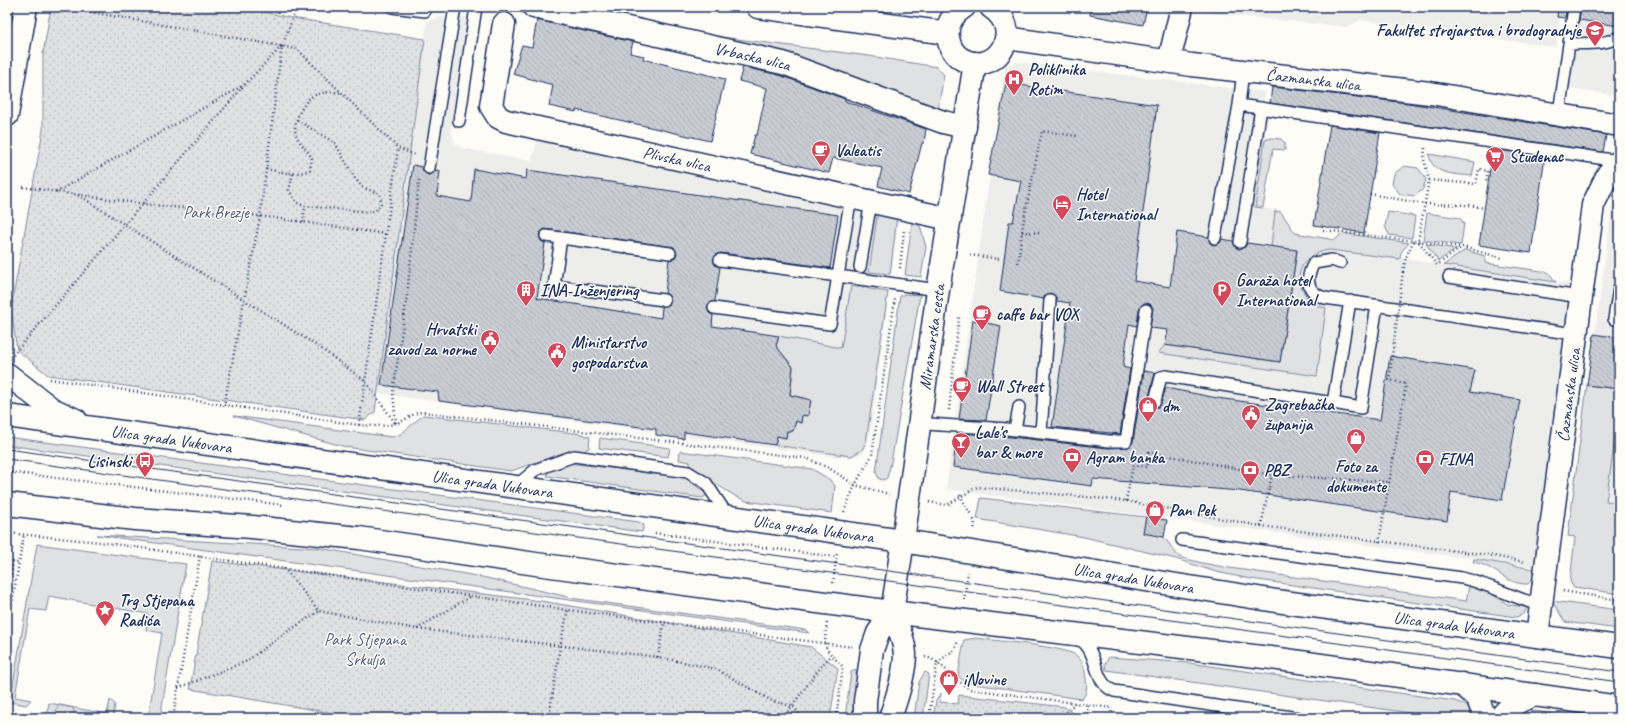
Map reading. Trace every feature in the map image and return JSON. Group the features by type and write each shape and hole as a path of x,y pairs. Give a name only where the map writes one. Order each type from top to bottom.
{"main road":[{"path":"7,115 26,7"},
{"name":"Vrbaska ulica","path":"534,7 783,63 943,122 965,127"},
{"path":"758,7 947,32"},
{"path":"964,7 957,12 951,20 947,32 951,48 957,56 966,61 975,63 984,63 996,56 1005,46 1007,38 1004,20 992,7"},
{"path":"1169,61 1182,7"},
{"name":"Plivska ulica","path":"504,24 491,106 498,117 506,121 950,219"},
{"name":"Čazmanska ulica","path":"1007,38 1243,71 1430,93 1619,125"},
{"name":"Miramarska cesta","path":"865,718 865,701 872,650 878,633 892,612 938,290 975,63"},
{"name":"Čazmanska ulica","path":"1537,636 1593,204 1608,174 1619,162"},
{"path":"13,362 52,409 95,428"},
{"name":"Ulica grada Vukovara","path":"7,416 903,541 1276,601 1619,647"},
{"path":"14,507 135,519 252,527 359,538 544,565 892,612 1279,659 1619,707"},
{"name":"Miramarska cesta","path":"890,718 905,654 902,638 892,612"},
{"path":"1462,684 1478,699 1485,718"},
{"path":"1500,718 1506,710 1523,698 1536,695"}],"lane":[{"path":"392,7 425,12"},
{"path":"424,171 455,7"},
{"path":"459,121 476,7"},
{"path":"1559,114 1574,7"},
{"path":"1569,44 1595,43 1613,40 1619,37"},
{"path":"1215,238 1239,105 1243,71"},
{"path":"1239,105 1619,162"},
{"path":"1240,242 1261,108"},
{"path":"860,267 861,199"},
{"path":"714,308 830,324 838,276 861,199"},
{"path":"546,236 670,253"},
{"path":"561,238 554,286 664,300"},
{"path":"720,260 938,290"},
{"path":"1340,263 1332,260 1314,263 1308,275 1308,287 1318,296 1325,298 1575,334"},
{"path":"1449,277 1580,297"},
{"path":"1614,319 1619,288"},
{"path":"1041,433 1050,300"},
{"path":"1332,403 1350,301"},
{"path":"1155,401 1161,377 1166,376 1361,408 1377,305"},
{"path":"920,423 947,427 985,426 1109,441 1126,441 1146,310"},
{"path":"1015,430 1019,407"},
{"path":"514,487 535,470 574,456 688,472 706,483 729,517"},
{"path":"1182,540 1462,578 1479,582 1520,600 1540,605"},
{"path":"1072,635 1086,644 1094,656 1102,683 1108,689 1300,718"}],"path":[{"path":"63,7 297,49 398,148 359,425"},
{"path":"224,406 260,216 282,46 296,8 287,7"},
{"path":"13,362 126,224 246,83 282,46"},
{"path":"56,192 246,83"},
{"path":"266,169 292,174 310,170 312,158 298,140 295,129 297,120 311,97 320,94 337,92 343,94"},
{"path":"292,174 289,190 297,204 371,212 376,210 381,204 380,194 362,187 354,177 335,143 297,120"},
{"path":"1018,263 1022,232 1042,131 1077,136"},
{"path":"1379,542 1406,384 1389,380 1406,257 1416,240 1429,180 1424,159 1427,134"},
{"path":"1429,180 1476,184 1479,170 1488,171 1486,181"},
{"path":"396,424 393,394 424,171"},
{"path":"23,187 144,204 260,216 386,234"},
{"path":"1370,194 1424,204 1470,205 1484,208"},
{"path":"78,195 319,347 365,381 396,424"},
{"path":"303,222 305,206"},
{"path":"843,514 855,485 872,454 898,284 907,210"},
{"path":"1324,230 1416,240 1462,247 1502,258"},
{"path":"1022,232 1041,233"},
{"path":"1416,240 1437,265 1462,247"},
{"path":"970,255 999,259"},
{"path":"949,410 959,317"},
{"path":"46,378 224,406 359,425 381,426 396,424 415,412 422,412 806,458 829,468 855,485 879,492"},
{"path":"1126,501 1133,466 1147,467 1148,452 1272,475 1390,482"},
{"path":"7,472 284,505"},
{"path":"1261,526 1272,475"},
{"path":"947,505 960,495 977,487 1126,501 1261,526 1488,555 1528,562"},
{"path":"960,495 975,522"},
{"path":"7,533 100,542 568,610 840,645"},
{"path":"655,533 836,558 834,577"},
{"path":"7,632 24,534"},
{"path":"170,718 174,712 200,556"},
{"path":"7,594 13,562 18,563"},
{"path":"284,568 319,611 417,629 658,657 716,669 772,701 793,706 802,718"},
{"path":"965,595 968,577"},
{"path":"1560,590 1619,600"},
{"path":"417,629 471,596"},
{"path":"549,718 560,646 568,610"},
{"path":"178,688 248,660 319,611"},
{"path":"658,657 664,623"},
{"path":"826,634 824,643 831,656 843,667 836,718"},
{"path":"929,718 937,663 955,649 958,640"},
{"path":"783,718 822,665 831,656"},
{"path":"930,658 951,676 970,689 1120,709"},
{"path":"1061,718 1076,703"},
{"path":"1086,718 1088,705"},
{"path":"1111,716 1112,708"}],"shaded area":[{"path":"1204,7 1558,7 1560,16 1556,47 1361,20 1346,27 1217,14 1202,12"},
{"name":"Fakultet strojarstva i brodogradnje","path":"1577,7 1619,7 1619,96 1565,88"},
{"path":"443,17 467,17 451,128 454,142 462,148 531,161 539,136 899,217 870,434 867,446 863,453 849,458 822,455 376,393 406,162 408,162 427,21"},
{"path":"1017,62 1265,92 1263,112 1269,113 1256,207 1274,210 1294,235 1322,247 1571,284 1535,567 946,489 1005,66"},
{"path":"1613,199 1619,199 1619,594 1574,587 1571,585 1570,582 1575,537 1568,536"}],"green space":[{"name":"Park Brezje","path":"51,7 240,7 292,18 425,39 375,412 365,420 48,375 17,350 11,308 43,130 43,54"},
{"path":"698,34 869,56 937,67 944,75 938,109"},
{"path":"1271,138 1281,139 1285,143 1285,150 1273,149 1263,208 1255,207 1265,140"},
{"path":"1429,154 1475,162 1472,176 1451,174 1439,170 1434,166"},
{"path":"1404,166 1418,168 1426,179 1423,189 1415,196 1400,194 1392,184 1394,174"},
{"path":"1275,211 1281,212 1295,233 1335,240 1342,233 1409,243 1401,252 1400,259 1330,250 1315,254 1304,264 1299,276 1300,284 1304,292 1308,299 1313,303 1326,308 1317,376 1158,353 1165,345 1280,362 1297,251 1271,247"},
{"path":"1388,212 1415,216 1412,238 1389,235 1385,226"},
{"path":"1427,213 1460,218 1464,224 1461,245 1423,240"},
{"path":"879,214 897,216 890,274 869,272 877,217"},
{"path":"912,222 920,226 926,247 921,277 905,275"},
{"path":"1426,244 1457,249 1438,261"},
{"path":"1465,250 1485,256 1485,263 1548,272 1556,282 1444,265"},
{"path":"851,286 888,292 866,442 862,450 851,456 775,445 777,436 786,438 787,431 793,431 796,421 801,423 802,415 808,416 811,400 790,395 793,367 776,346 779,336 841,348"},
{"path":"905,294 920,295 891,463 887,478 883,480 879,479 876,472 900,296"},
{"path":"1587,385 1619,389 1619,411 1606,501 1619,503 1619,594 1574,587 1570,582 1575,537 1568,536"},
{"path":"423,415 582,434 590,437 589,448 584,451 569,451 511,471 346,447 234,416 392,437 401,434"},
{"path":"7,437 639,522 644,525 642,532 7,445"},
{"path":"600,438 670,448 668,457 599,448"},
{"path":"680,451 812,469 829,479 835,486 832,513 746,501 735,496 689,467 690,462 679,460"},
{"path":"569,463 684,477 707,494 702,498 547,476 548,472"},
{"path":"981,498 1146,517 1143,533 1164,537 1179,557 1202,563 1466,601 1469,586 1477,587 1509,605 1527,607 1523,614 1516,617 1251,579 1216,572 1176,559 1084,537 977,519"},
{"path":"97,535 319,548 482,577 577,599 806,630 809,633"},
{"path":"37,544 186,564 160,718 148,718 162,633 146,630 148,614 49,596 46,611 30,609 15,697 31,700 26,705 10,702"},
{"path":"1474,559 1534,569 1534,577 1528,584 1513,582 1488,567 1473,562"},
{"name":"Park Stjepana Srkulja","path":"212,561 541,601 811,647 838,668 830,718 362,718 190,689"},
{"path":"1552,601 1619,610 1619,629 1565,622"},
{"path":"976,638 1029,644 1070,652 1077,656 1085,669 1086,690 1084,697 1082,699 966,683 958,676 964,640"},
{"path":"1109,657 1189,663 1455,701 1470,707 1474,715 1471,718 1446,718 1106,670 1105,664"},
{"path":"856,670 857,685 852,718 845,718 851,672"},
{"path":"925,672 929,674 923,718 914,718 919,682"},
{"path":"941,693 940,702 958,704 959,695 1065,707 1072,713 1103,718 933,718 936,701"},
{"path":"110,700 115,704 113,718 46,718 49,703 107,714"},
{"path":"59,705 73,708 76,718 58,718 56,711"},
{"path":"1536,711 1572,718 1515,718 1520,714"},
{"path":"133,714 148,718 133,718 131,716"}],"building":[{"path":"1091,7 1147,7 1143,25 1090,15"},
{"path":"1558,7 1567,7 1565,18 1557,17"},
{"path":"1581,7 1619,7 1619,26 1579,20"},
{"path":"537,20 633,42 630,53 644,56 643,59 725,79 710,141 576,110 576,112 549,106 553,85 513,74 522,45 532,47"},
{"path":"743,67 779,75 845,99 845,101 926,129 924,143 922,143 909,194 878,186 882,168 833,158 829,173 750,154 755,135 757,135 767,88 739,81"},
{"path":"1006,83 1157,105 1134,281 1170,287 1177,232 1208,237 1210,243 1214,245 1220,243 1222,239 1233,241 1235,247 1239,249 1245,247 1247,243 1297,250 1280,362 1165,345 1168,330 1150,328 1153,308 1150,304 1144,303 1139,309 1137,326 1129,324 1123,367 1130,369 1120,434 1052,427 1070,303 1057,301 1056,297 1051,293 1047,294 1043,299 1000,291 1009,222 1013,222 1021,181 988,175"},
{"path":"1272,87 1408,103 1606,135 1603,152 1270,103"},
{"path":"1330,125 1380,133 1364,233 1314,225"},
{"path":"1493,149 1545,157 1531,253 1479,245"},
{"name":"INA-Inženjering","path":"413,165 422,167 423,171 428,175 432,174 436,170 440,171 437,196 471,202 474,169 526,179 527,170 838,215 830,268 721,253 717,254 713,259 715,265 720,267 715,301 709,303 707,307 709,313 713,315 712,326 779,336 776,346 793,367 790,395 811,400 808,416 802,415 801,423 796,421 793,431 787,431 786,438 777,436 775,445 684,432 684,439 656,435 656,429 439,401 438,392 381,385","holes":["544,229 674,247 677,254 673,259 669,260 665,293 670,297 670,304 662,307 661,318 537,298 545,243 541,241 539,235"]},
{"path":"973,320 1001,326 986,420 959,419"},
{"path":"1594,334 1619,338 1619,389 1587,385"},
{"path":"1390,356 1475,370 1470,392 1520,400 1502,500 1451,492 1447,521 1240,491 1093,479 1092,486 953,467 957,433 1002,436 1108,448 1129,447 1133,442 1144,371 1155,373 1148,400 1150,406 1154,408 1160,406 1166,388 1217,398 1380,420"},
{"name":"Pan Pek","path":"1146,517 1167,520 1164,537 1143,533"}],"tram line":[{"path":"7,449 1619,672"},
{"path":"7,459 1619,682"}],"place":[{"name":"Fakultet strojarstva i brodogradnje","path":"1595,47"},
{"name":"Poliklinika Rotim","path":"1014,96"},
{"name":"Valeatis","path":"821,167"},
{"name":"Studenac","path":"1495,173"},
{"name":"Hotel International","path":"1062,221"},
{"name":"INA-Inženjering","path":"526,307"},
{"name":"Garaža hotel International","path":"1222,307"},
{"name":"caffe bar VOX","path":"982,331"},
{"name":"Hrvatski zavod za norme","path":"490,356"},
{"name":"Ministarstvo gospodarstva","path":"557,369"},
{"name":"Wall Street","path":"962,403"},
{"name":"dm","path":"1148,423"},
{"name":"Zagrebačka županija","path":"1251,431"},
{"name":"Foto za dokumente","path":"1356,455"},
{"name":"Lale's bar & more","path":"961,459"},
{"name":"Agram banka","path":"1072,474"},
{"name":"FINA","path":"1425,476"},
{"name":"Lisinski","path":"145,478"},
{"name":"PBZ","path":"1250,487"},
{"name":"Pan Pek","path":"1155,527"},
{"name":"Trg Stjepana Radića","path":"105,627"},
{"name":"iNovine","path":"949,696"}]}
